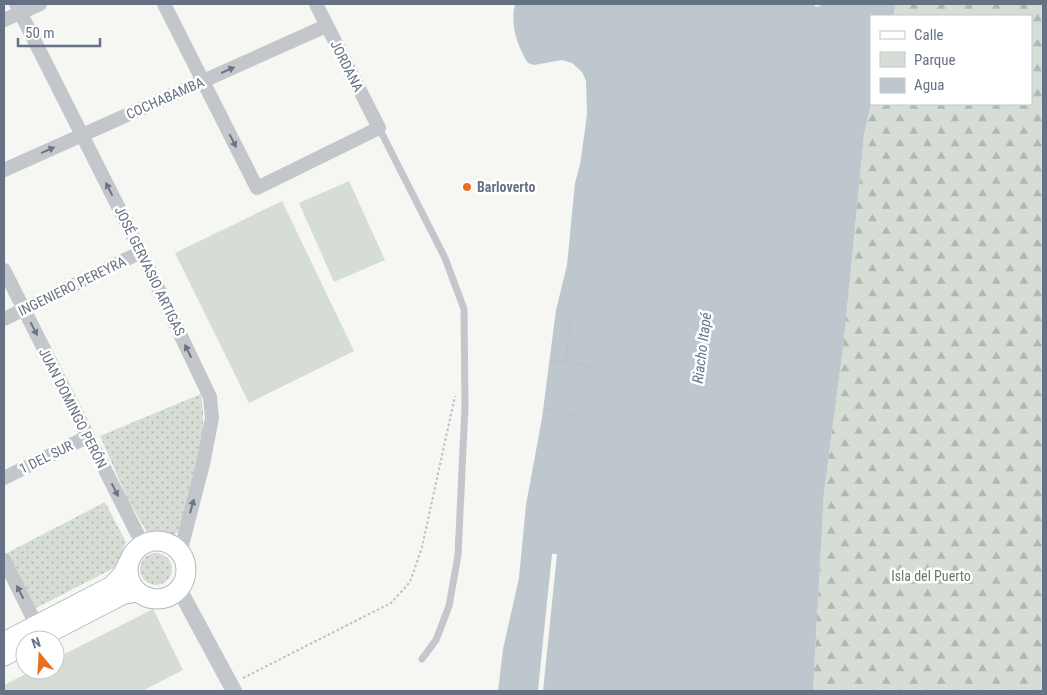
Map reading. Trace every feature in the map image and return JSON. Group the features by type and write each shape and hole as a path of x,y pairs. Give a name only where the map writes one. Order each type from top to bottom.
{"main road":[{"path":"39,630 112,586 124,574 128,563 136,549 143,545 159,541 167,543 180,553 185,562 184,581 175,592 163,599 145,597 137,592 129,579 128,563"},
{"path":"41,630 124,594 137,592"}],"street":[{"path":"4,20 18,8 40,4"},
{"path":"164,4 257,188 379,128"},
{"name":"JORDANA","path":"316,4 379,128"},
{"name":"JOSÉ GERVASIO ARTIGAS","path":"18,8 141,252 210,397 212,418 203,464 180,553"},
{"name":"COCHABAMBA","path":"4,170 326,26"},
{"name":"INGENIERO PEREYRA","path":"4,319 141,252"},
{"name":"JUAN DOMINGO PERÓN","path":"4,270 143,545"},
{"name":"1 DEL SUR","path":"4,478 87,437"},
{"path":"4,560 35,630"},
{"path":"175,592 230,689"}],"lane":[{"path":"379,128 445,258 464,309 466,407 458,555 449,606 436,640 422,659"}],"path":[{"path":"566,362 571,306"},
{"path":"551,360 595,367"},
{"path":"230,689 391,603 410,582 422,547 457,390"},
{"path":"544,409 582,418"}],"green space":[{"name":"Isla del Puerto","path":"896,4 1043,4 1043,691 813,691 824,493 844,340 864,135 871,105 1032,105 1032,15 893,15"},
{"path":"349,181 385,260 334,282 299,203"},
{"path":"282,201 354,351 249,403 175,253"},
{"path":"201,394 203,438 178,533 176,532 174,540 160,534 148,534 128,500 100,436"},
{"path":"105,502 126,542 116,567 36,608 7,553"},
{"path":"156,553 162,554 167,558 171,563 171,575 167,580 162,584 156,585 150,584 145,580 141,575 140,569 141,563 145,558 150,554"},
{"path":"153,609 183,670 142,691 4,691 4,685 15,679 65,680 65,654"}],"water":[{"name":"Riacho Itapé","path":"515,4 813,4 816,7 825,4 896,4 893,15 870,15 871,105 864,135 844,340 824,493 813,691 498,691 503,649 519,578 526,505 542,418 556,310 567,265 575,183 580,165 587,115 586,81 582,72 572,63 562,60 534,65 528,63 516,35 513,19"}],"pier":[{"path":"552,554 557,554 543,691 530,691 538,690"}],"place":[{"name":"Barloverto","path":"467,187"}]}
